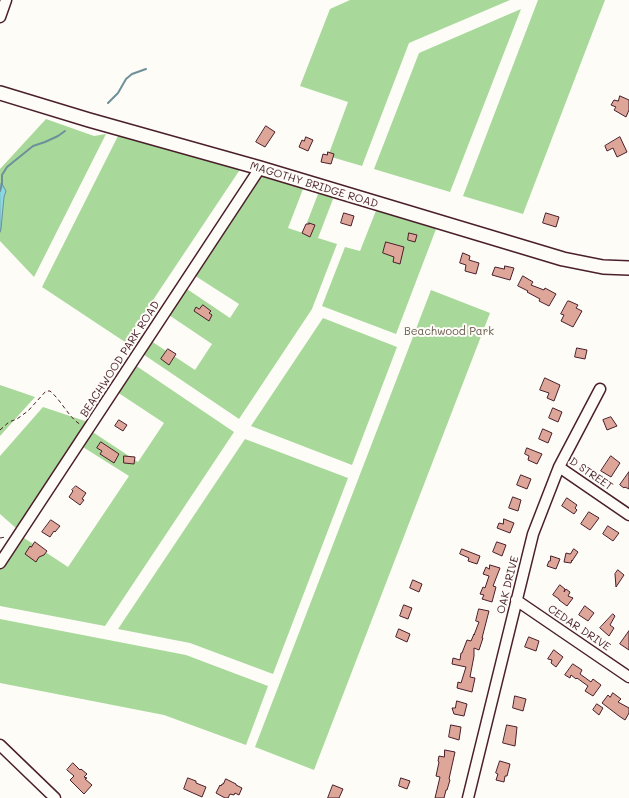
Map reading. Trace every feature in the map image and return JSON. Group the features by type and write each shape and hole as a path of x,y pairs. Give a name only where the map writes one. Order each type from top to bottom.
{"main road":[{"name":"MAGOTHY BRIDGE ROAD","path":"0,93 96,122 260,168 563,259 628,271"}],"street":[{"path":"0,17 6,0"},
{"name":"BEACHWOOD PARK ROAD","path":"0,563 260,168"},
{"name":"OAK DRIVE","path":"468,798 533,534 559,467 600,389"},
{"name":"D STREET","path":"559,467 629,515"},
{"name":"CEDAR DRIVE","path":"516,600 629,677"},
{"path":"0,745 56,798"}],"path":[{"path":"0,430 9,422 28,411 46,391 50,391 56,396 71,417 80,425 84,425 94,420"}],"green space":[{"path":"350,0 510,0 409,43 362,166 328,156 348,102 300,86 330,9"},
{"path":"538,0 605,0 523,214 463,196"},
{"path":"521,9 450,192 374,169 419,53"},
{"path":"46,119 94,136 106,134 34,277 0,241 0,169"},
{"path":"120,132 243,165 125,342 42,287"},
{"path":"258,168 308,176 288,228 303,233 323,181 338,186 318,238 337,244 312,309 239,419 134,348 142,335 195,370 212,344 160,309 178,283 230,318 239,304 186,270 221,218 224,220"},
{"name":"Beachwood Park","path":"381,198 441,216 396,334 322,306 345,247 360,251"},
{"name":"Beachwood Park","path":"431,290 490,313 314,770 255,747"},
{"name":"Beachwood Park","path":"323,318 397,347 352,465 251,426"},
{"path":"129,361 234,432 105,626 0,606 0,562 15,532 68,567 129,476 75,442 17,529 0,514 0,456 43,407 88,422 85,427 138,462 164,423 111,388"},
{"path":"0,385 35,397 0,436"},
{"path":"245,439 348,478 273,674 190,643 118,629"},
{"path":"0,619 186,655 268,686 246,745 164,715 0,683"}],"water":[{"path":"0,184 2,184 6,191 0,232"}],"building":[{"path":"620,96 629,100 629,110 626,117 614,110 616,107 611,105 614,100 618,101"},
{"path":"266,126 275,132 265,147 256,142"},
{"path":"306,137 313,140 308,151 299,147 302,140 304,141"},
{"path":"620,137 627,152 617,157 613,148 607,151 605,146"},
{"path":"328,152 334,154 331,164 321,162 323,154 327,155"},
{"path":"344,213 354,216 351,226 341,223"},
{"path":"546,213 559,217 556,227 543,223"},
{"path":"309,223 315,225 310,237 302,233 306,224"},
{"path":"409,233 417,235 415,242 408,240"},
{"path":"386,242 404,247 400,264 393,262 394,257 383,253"},
{"path":"463,253 470,256 469,260 479,263 476,274 465,271 466,265 460,263"},
{"path":"505,266 514,268 510,280 492,275 495,267 504,269"},
{"path":"523,276 533,282 531,285 544,290 545,288 556,294 549,306 539,301 540,299 527,292 528,291 518,286"},
{"path":"568,301 578,305 576,308 582,311 573,327 561,321 564,315 561,314"},
{"path":"203,305 211,311 209,313 212,315 209,321 194,311 196,307 199,309"},
{"path":"577,348 587,350 585,359 575,357"},
{"path":"168,349 176,354 169,365 161,359"},
{"path":"545,378 560,385 554,401 547,398 549,393 540,390"},
{"path":"553,408 562,412 558,422 549,418"},
{"path":"611,417 617,426 607,430 603,420"},
{"path":"119,420 127,425 123,431 115,426"},
{"path":"543,429 552,433 548,443 539,439"},
{"path":"101,442 119,454 114,463 100,454 102,451 97,448"},
{"path":"527,448 542,454 537,464 528,460 529,456 525,454"},
{"path":"124,456 135,457 134,464 124,463"},
{"path":"611,456 620,463 611,477 601,471"},
{"path":"629,472 629,489 620,485"},
{"path":"521,475 531,479 527,489 517,485"},
{"path":"76,486 86,493 82,499 84,500 80,505 69,497 73,491 72,490"},
{"path":"513,497 521,500 518,511 509,508"},
{"path":"567,498 577,505 575,508 577,510 574,514 562,506"},
{"path":"589,512 599,518 590,530 581,524"},
{"path":"504,519 514,523 510,533 497,528 499,523 503,524"},
{"path":"51,520 60,526 50,537 42,532"},
{"path":"608,526 619,533 613,541 603,534"},
{"path":"35,542 47,551 44,555 39,557 36,562 25,554 30,546 31,547"},
{"path":"497,542 506,545 502,556 493,552"},
{"path":"462,549 480,556 477,564 468,561 469,558 460,554"},
{"path":"574,549 578,552 571,563 564,562 566,553 570,554"},
{"path":"551,556 560,559 556,569 547,566"},
{"path":"490,565 500,568 493,586 496,587 492,602 482,599 484,595 480,594 483,587 485,588 489,576 483,574 486,567 489,569"},
{"path":"618,570 624,575 616,587 615,574"},
{"path":"413,580 422,584 419,592 410,588"},
{"path":"560,585 565,589 564,592 566,589 570,592 568,596 573,598 567,606 553,595"},
{"path":"404,605 412,608 408,619 400,616"},
{"path":"585,606 594,613 588,621 579,615"},
{"path":"479,609 489,611 479,650 474,648 470,677 475,678 472,692 457,688 458,682 461,683 466,667 452,664 453,658 460,660 461,653 467,640 471,641 474,635 479,622 476,621"},
{"path":"613,614 615,616 610,625 614,628 609,636 600,628"},
{"path":"399,629 410,634 407,642 396,637"},
{"path":"629,631 629,650 620,644"},
{"path":"529,637 539,641 536,651 525,647"},
{"path":"554,650 563,657 556,667 551,663 552,660 548,659"},
{"path":"573,664 582,670 580,674 591,682 593,679 601,685 593,696 585,691 588,686 571,675 570,678 565,675"},
{"path":"613,693 621,699 618,702 629,708 629,713 625,720 602,703 608,695 610,697"},
{"path":"515,696 526,699 523,711 513,708"},
{"path":"457,701 467,704 464,716 454,714 452,708 455,708"},
{"path":"597,704 603,708 599,715 593,710"},
{"path":"451,725 461,727 459,740 449,737"},
{"path":"507,725 517,727 515,746 503,743"},
{"path":"445,750 455,752 450,780 444,798 435,798 440,777 436,776 439,756 444,757"},
{"path":"500,761 510,764 504,782 496,780 498,774 496,773"},
{"path":"73,763 87,774 84,777 87,778 85,779 92,785 84,794 70,780 74,776 67,770"},
{"path":"188,778 206,787 202,797 184,789"},
{"path":"401,778 410,781 407,789 399,786"},
{"path":"226,779 242,788 239,795 235,793 234,795 230,794 228,798 225,798 216,793 220,785 221,786"},
{"path":"333,785 343,789 339,798 328,798"}],"waterway":[{"path":"108,103 118,93 126,79 132,74 146,69"},
{"path":"0,191 2,175 7,167 33,146 58,136 65,131"}]}
